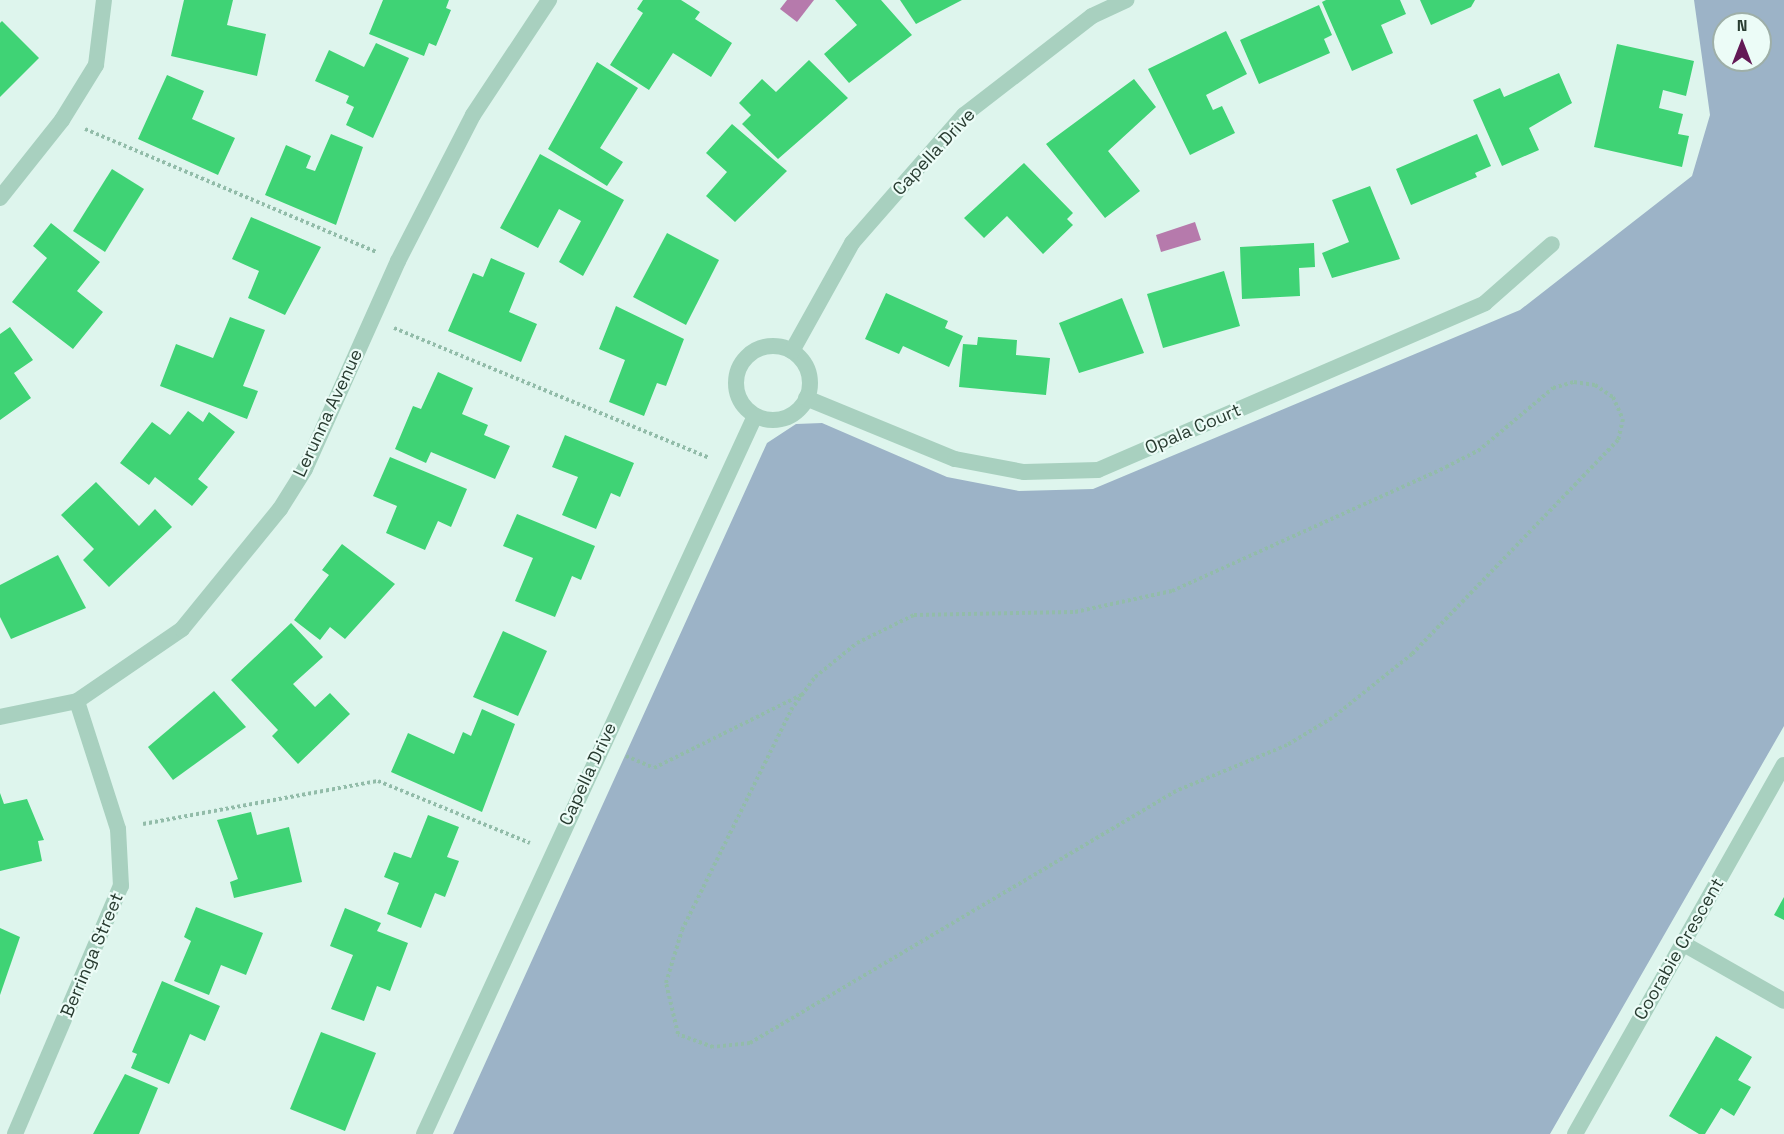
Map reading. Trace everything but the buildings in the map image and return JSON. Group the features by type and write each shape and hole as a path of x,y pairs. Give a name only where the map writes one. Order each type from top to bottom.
{"street":[{"path":"0,198 62,120 96,65 104,0"},
{"name":"Lerunna Avenue","path":"0,717 77,701 182,629 280,509 305,469 398,261 473,115 549,0"},
{"name":"Capella Drive","path":"792,351 852,243 964,115 1092,16 1126,0"},
{"name":"Opala Court","path":"806,398 955,459 1024,472 1098,470 1485,303 1552,244"},
{"path":"757,349 792,351 806,367 806,398 779,419 755,416 739,399 740,365 757,349"},
{"name":"Capella Drive","path":"424,1134 600,746 755,416"},
{"name":"Berringa Street","path":"15,1134 121,886 118,829 77,701"},
{"name":"Coorabie Crescent","path":"1575,1134 1784,765"},
{"path":"1682,943 1784,1001"}],"path":[{"path":"62,120 398,261"},
{"path":"371,318 731,467"},
{"path":"600,746 654,768 803,694 857,644 914,615 1075,612 1172,591 1478,451 1553,388 1595,385 1613,397 1623,419 1618,440 1412,654 1332,718 1287,745 1176,791 750,1043 713,1047 678,1034 666,982 682,930 744,797 803,694"},
{"path":"118,829 378,781 552,852"}],"shaded area":[{"path":"787,0 814,0 797,22 780,9"},
{"path":"1694,0 1784,0 1784,726 1550,1134 453,1134 767,443 796,424 822,423 947,477 1019,491 1093,489 1520,310 1692,176 1710,115"},
{"path":"1195,222 1201,240 1161,252 1156,235"}]}
